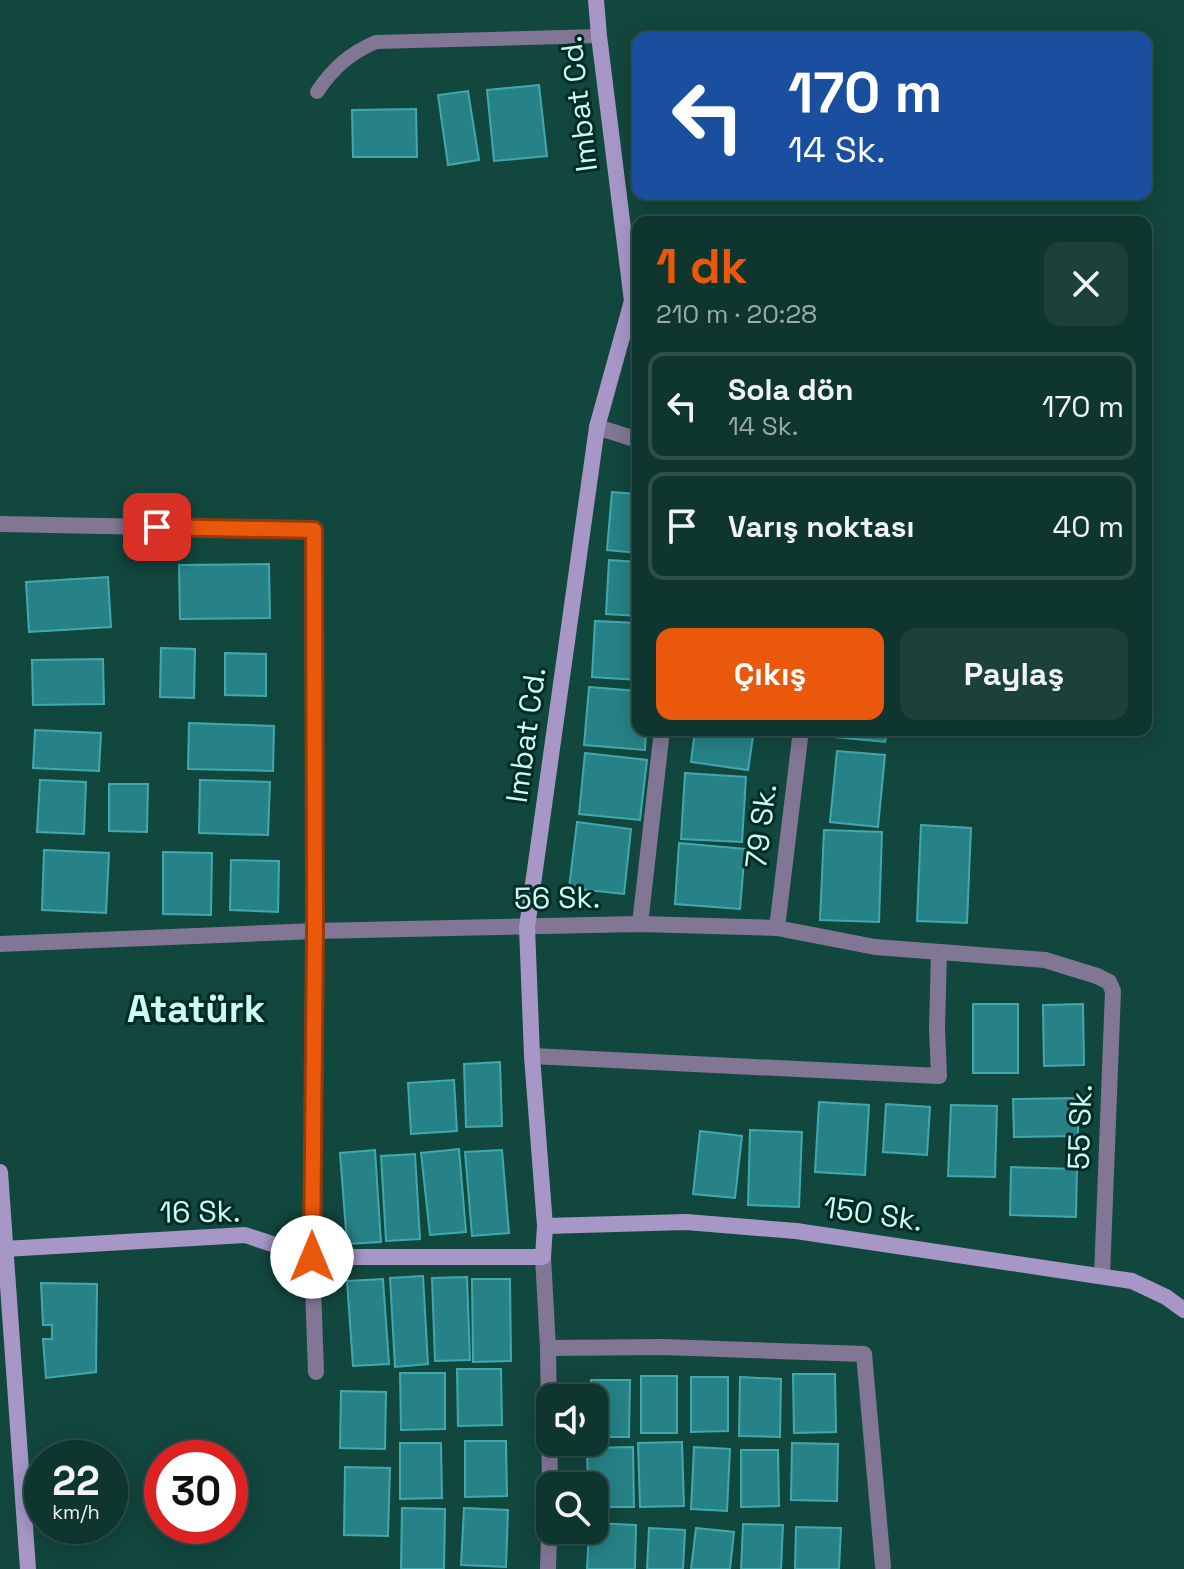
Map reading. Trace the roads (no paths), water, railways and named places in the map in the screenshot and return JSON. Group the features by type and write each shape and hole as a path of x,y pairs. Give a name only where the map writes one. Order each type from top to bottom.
{"street":[{"name":"Imbat Cd.","path":"550,1472 543,1257 545,1226 532,1056 527,927 597,427 632,301 596,0"},
{"path":"597,427 632,438"},
{"path":"0,524 314,530 312,1257 316,1372"},
{"path":"640,924 661,736"},
{"name":"79 Sk.","path":"777,928 800,736"},
{"name":"56 Sk.","path":"0,944 315,931 640,924 777,928 875,947 1045,960 1109,982"},
{"path":"532,1056 939,1076 939,952"},
{"name":"55 Sk.","path":"1102,1276 1113,991 1109,982"},
{"path":"0,1172 2,1249 28,1569"},
{"name":"150 Sk.","path":"545,1226 686,1222 796,1231 1132,1281 1166,1297 1184,1310"},
{"name":"16 Sk.","path":"2,1249 245,1235 312,1257 543,1257"},
{"path":"548,1348 663,1347 864,1354 883,1566"},
{"path":"548,1569 549,1544"}],"lane":[{"path":"317,92 343,60 376,42 599,36"}],"district":[{"name":"Atatürk","path":"196,1009"}]}
